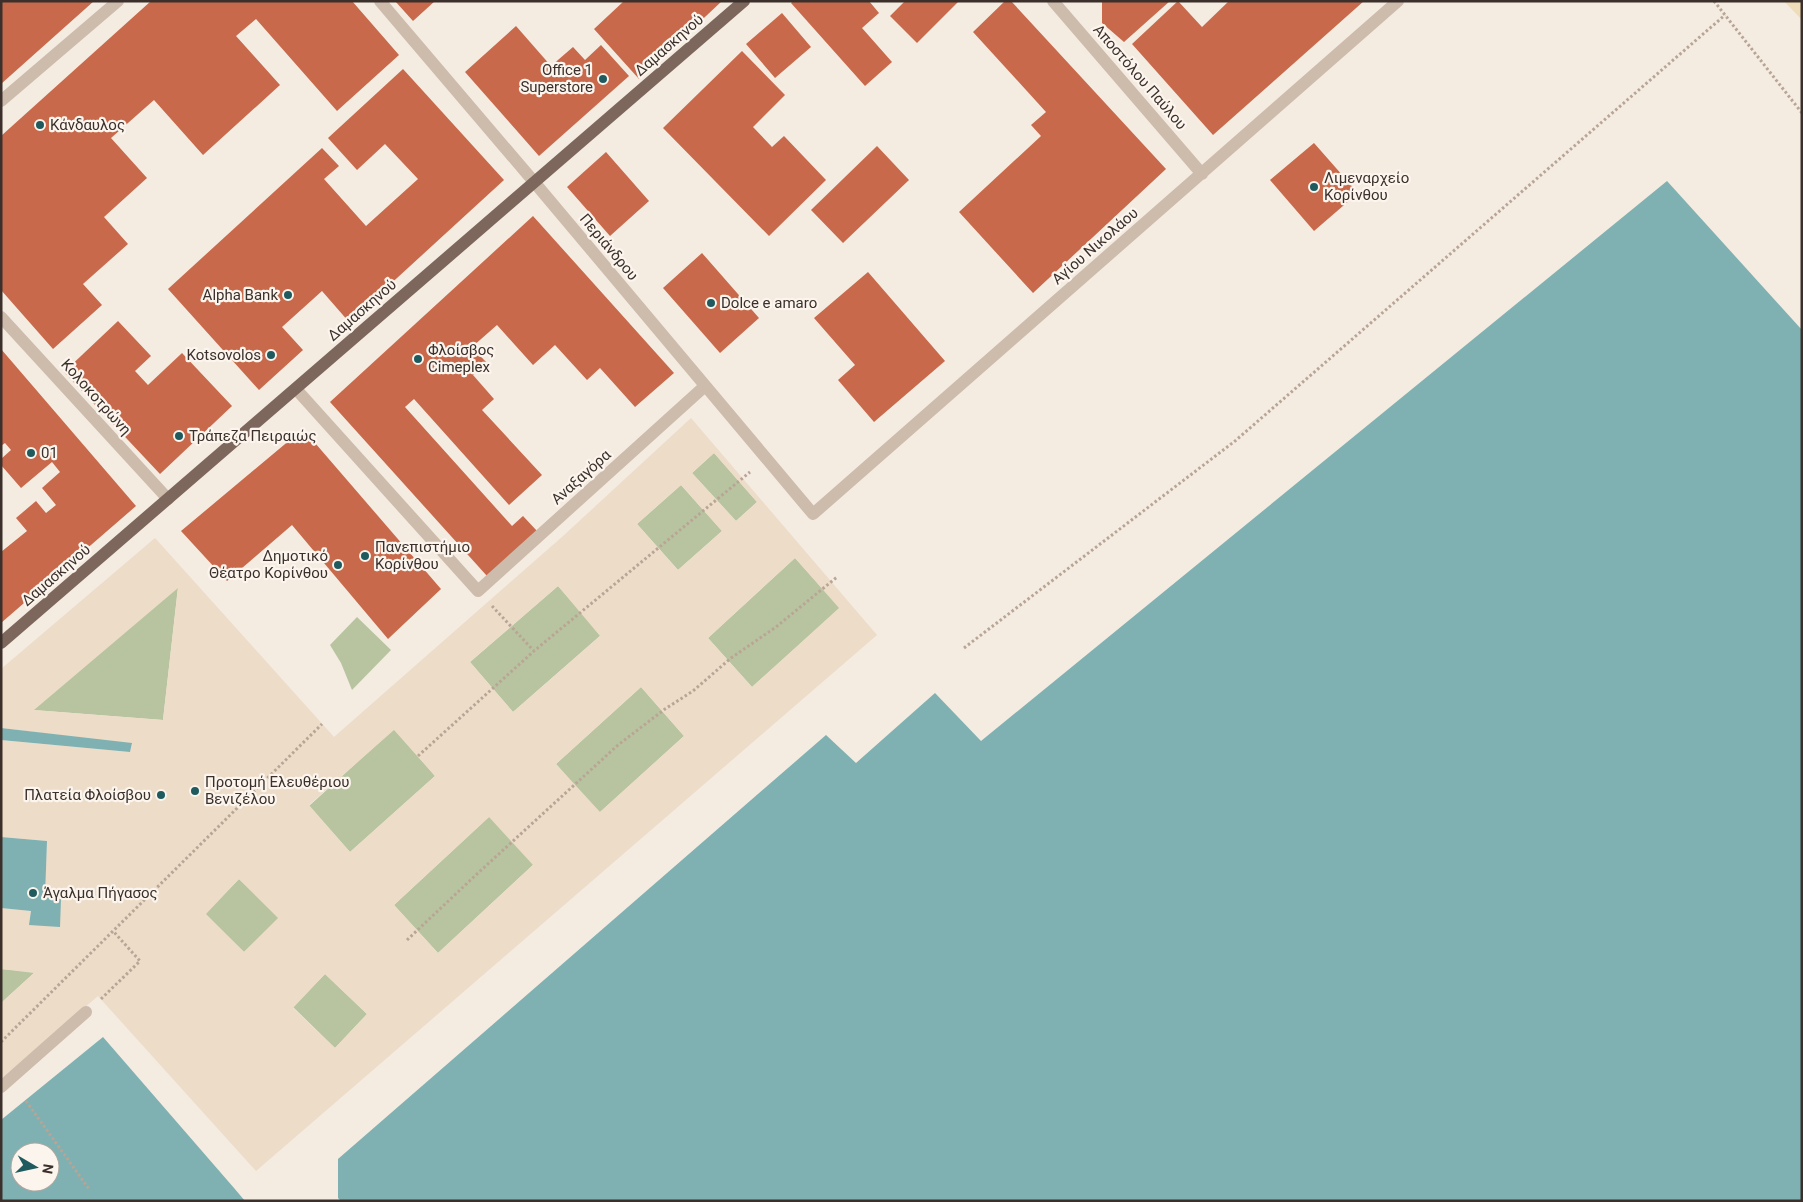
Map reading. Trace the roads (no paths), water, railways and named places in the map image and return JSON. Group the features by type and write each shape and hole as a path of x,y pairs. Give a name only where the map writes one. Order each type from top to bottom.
{"main road":[{"name":"Δαμασκηνού","path":"1,643 744,1"}],"street":[{"path":"1,100 118,1"},
{"name":"Περιάνδρου","path":"380,1 535,182 813,514"},
{"name":"Αποστόλου Παύλου","path":"1053,1 1202,174"},
{"name":"Αγίου Νικολάου","path":"813,514 1398,1"},
{"name":"Κολοκοτρώνη","path":"1,317 168,499"},
{"name":"Αναξαγόρα","path":"296,389 478,591 705,386"},
{"path":"1,1086 86,1012"}],"water":[{"path":"1667,181 1802,330 1802,1201 341,1201 338,1198 338,1159 826,735 856,763 935,693 981,741"},
{"path":"1,728 132,743 130,752 1,740"},
{"path":"1,837 47,841 45,897 61,899 60,927 29,925 31,911 1,908"},
{"path":"103,1037 245,1201 1,1201 1,1120"}],"place":[{"name":"Office 1 Superstore","path":"603,79"},
{"name":"Κάνδαυλος","path":"40,125"},
{"name":"Λιμεναρχείο Κορίνθου","path":"1314,187"},
{"name":"Alpha Bank","path":"288,295"},
{"name":"Dolce e amaro","path":"711,303"},
{"name":"Kotsovolos","path":"271,355"},
{"name":"Φλοίσβος Cimeplex","path":"418,359"},
{"name":"Τράπεζα Πειραιώς","path":"179,436"},
{"name":"01","path":"31,453"},
{"name":"Πανεπιστήμιο Κορίνθου","path":"365,556"},
{"name":"Δημοτικό Θέατρο Κορίνθου","path":"338,565"},
{"name":"Προτομή Ελευθέριου Βενιζέλου","path":"195,791"},
{"name":"Πλατεία Φλοίσβου","path":"161,795"},
{"name":"Άγαλμα Πήγασος","path":"33,893"}]}
